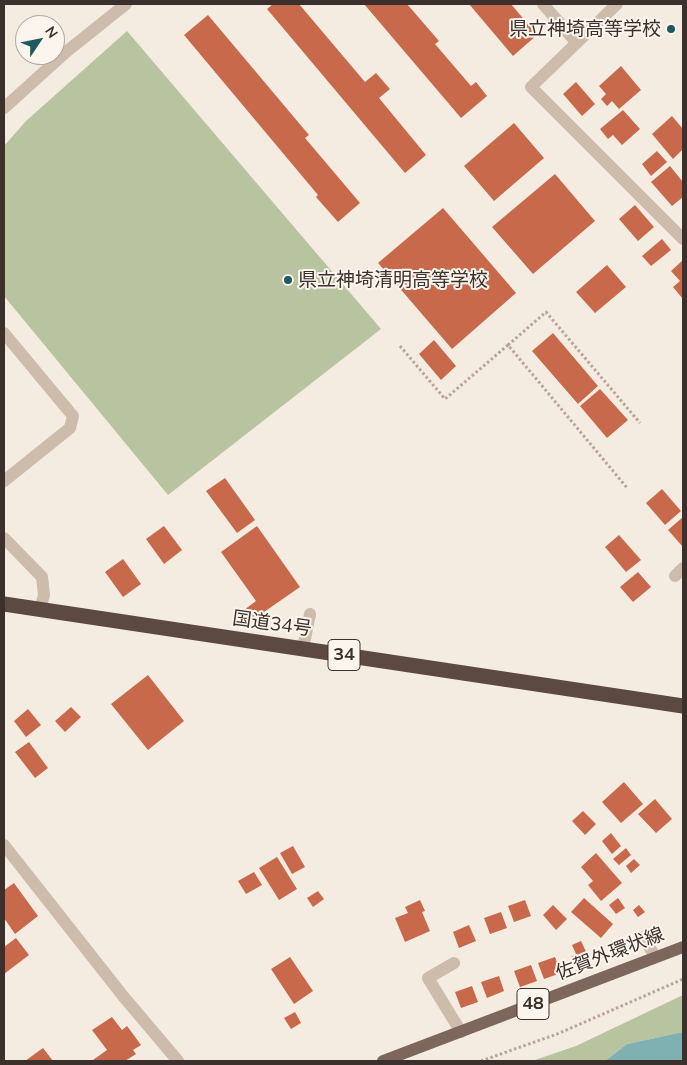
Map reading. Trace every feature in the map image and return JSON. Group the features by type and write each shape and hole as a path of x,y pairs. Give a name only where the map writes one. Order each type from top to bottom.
{"highway":[{"name":"国道34号","path":"4,604 683,706"}],"main road":[{"name":"佐賀外環状線","path":"383,1061 683,947"}],"street":[{"path":"4,108 66,52 126,4"},
{"path":"544,4 576,42"},
{"path":"617,4 531,87 683,239"},
{"path":"4,333 73,416 70,428 4,481"},
{"path":"4,538 42,577 44,595 40,609"},
{"path":"303,648 310,614"},
{"path":"4,845 123,996 178,1061"},
{"path":"644,937 655,957"},
{"path":"454,963 428,978 461,1032"}],"path":[{"path":"400,346 445,399 546,312 640,423"},
{"path":"508,345 628,489"},
{"path":"481,1061 557,1034 683,979"}],"green space":[{"path":"127,31 381,329 168,495 4,296 4,146 26,121"},
{"path":"683,995 683,1032 627,1044 605,1061 532,1061 576,1046"}],"water":[{"path":"683,1032 683,1061 605,1061 627,1044"}],"building":[{"path":"273,4 299,4 365,82 376,73 390,89 379,98 426,155 405,173 267,9"},
{"path":"364,4 407,4 439,41 435,44 471,86 476,82 487,96 461,118"},
{"path":"469,4 511,4 537,35 513,56"},
{"path":"208,15 309,135 305,138 360,203 338,222 316,197 318,195 184,35"},
{"path":"621,66 641,90 619,109 612,101 607,106 601,99 606,94 599,86"},
{"path":"576,82 595,104 582,116 563,94"},
{"path":"623,110 640,129 622,145 613,135 608,139 600,129"},
{"path":"672,116 683,129 683,149 673,159 652,134"},
{"path":"514,123 544,158 494,201 464,166"},
{"path":"657,151 667,162 651,176 642,164"},
{"path":"670,166 683,182 683,197 672,206 651,182"},
{"path":"555,174 595,221 533,274 492,227"},
{"path":"635,205 654,227 638,241 619,219"},
{"path":"443,208 516,293 452,349 378,263"},
{"path":"662,239 671,250 651,266 642,256"},
{"path":"683,260 683,299 673,287 680,281 671,271"},
{"path":"607,265 626,287 595,313 576,292"},
{"path":"553,333 598,386 578,404 532,351"},
{"path":"434,340 456,366 441,380 419,354"},
{"path":"600,389 628,420 607,438 580,406"},
{"path":"225,478 255,520 237,533 206,491"},
{"path":"662,489 681,511 665,525 646,503"},
{"path":"683,517 683,547 668,530"},
{"path":"164,526 182,550 164,564 146,539"},
{"path":"257,526 300,587 251,621 244,610 256,601 221,552"},
{"path":"619,535 641,560 626,572 605,547"},
{"path":"123,559 141,584 123,597 105,572"},
{"path":"638,572 651,587 633,602 620,587"},
{"path":"148,675 184,721 148,750 111,704"},
{"path":"71,707 81,717 65,732 55,721"},
{"path":"28,709 41,725 26,737 14,721"},
{"path":"29,742 48,768 35,778 15,752"},
{"path":"624,782 643,804 621,823 602,802"},
{"path":"655,799 672,819 656,833 638,814"},
{"path":"583,811 596,824 585,835 572,821"},
{"path":"611,833 621,846 612,854 602,841"},
{"path":"293,846 305,867 292,874 280,853"},
{"path":"626,848 631,855 619,865 613,859"},
{"path":"596,853 622,883 601,901 588,885 593,881 581,867"},
{"path":"277,857 297,889 279,900 259,868"},
{"path":"634,859 640,865 631,873 626,866"},
{"path":"254,872 262,885 246,894 238,881"},
{"path":"14,883 38,916 15,934 4,918 4,890"},
{"path":"318,891 324,899 313,907 307,898"},
{"path":"584,898 613,924 601,938 571,912"},
{"path":"618,898 625,908 616,914 609,905"},
{"path":"420,900 425,911 422,912 430,931 405,942 395,918 408,913 405,907"},
{"path":"525,900 531,916 514,922 508,906"},
{"path":"553,905 567,919 556,930 543,915"},
{"path":"639,905 645,912 638,917 633,910"},
{"path":"501,912 507,928 490,934 484,918"},
{"path":"469,925 476,941 459,948 453,932"},
{"path":"16,938 29,955 4,974 4,947"},
{"path":"581,941 589,958 574,965 571,957 576,954 572,945"},
{"path":"290,957 313,991 294,1004 271,969"},
{"path":"555,957 561,973 544,979 538,963"},
{"path":"531,965 537,981 520,987 514,971"},
{"path":"499,976 504,991 487,998 481,982"},
{"path":"472,986 478,1002 461,1008 455,992"},
{"path":"295,1012 301,1023 291,1029 284,1018"},
{"path":"112,1017 122,1030 127,1026 141,1045 133,1050 136,1054 125,1061 94,1061 107,1050 92,1030"},
{"path":"43,1048 53,1061 25,1061"}],"place":[{"name":"県立神埼高等学校","path":"671,29"},
{"name":"県立神埼清明高等学校","path":"288,280"}]}
